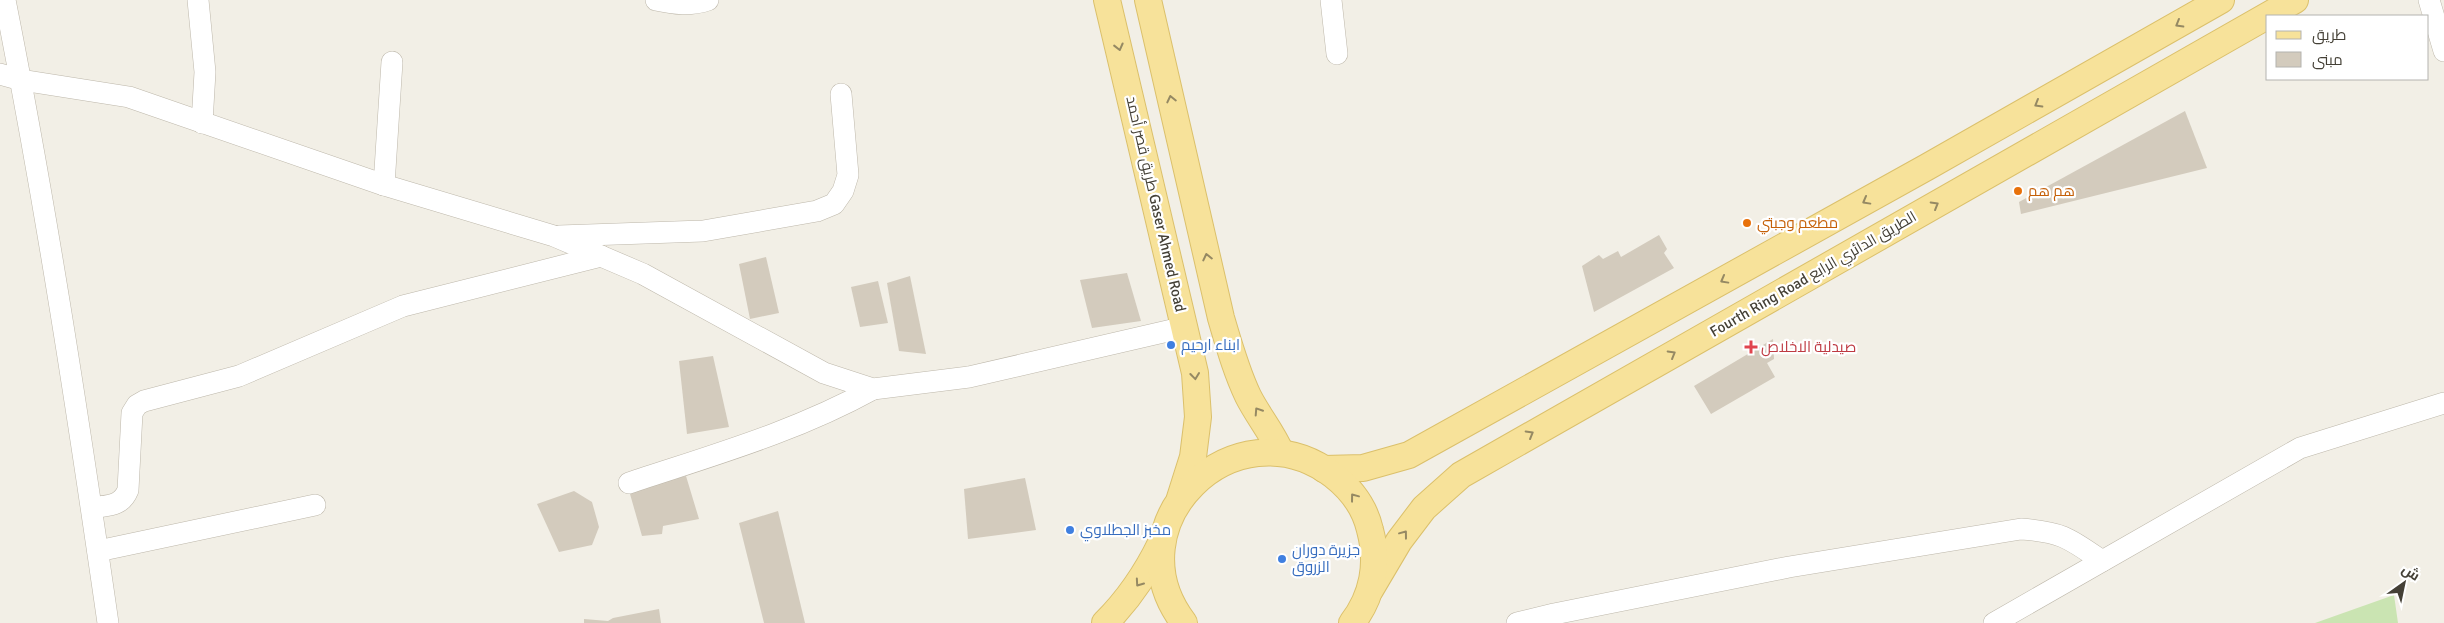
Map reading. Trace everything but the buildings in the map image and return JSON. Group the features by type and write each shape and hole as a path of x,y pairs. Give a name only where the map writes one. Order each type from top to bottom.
{"main road":[{"name":"طريق قصر أحمد Gaser Ahmed Road","path":"1107,0 1186,327 1195,373 1198,418 1193,457 1180,498"},
{"path":"1148,0 1221,318 1233,359 1249,397 1273,433 1281,453"},
{"path":"1324,469 1363,468 1409,455 1927,167 2221,0"},
{"name":"Fourth Ring Road الطريق الدائري الرابع","path":"2269,15 2295,0"},
{"name":"Fourth Ring Road الطريق الدائري الرابع","path":"1360,612 1399,541 1424,508 1461,475 2266,17"},
{"path":"1105,623 1124,605 1147,573 1163,540 1169,518 1180,498 1196,480 1214,467 1235,457 1258,453 1281,453 1304,458 1324,469 1343,483 1358,501 1368,522 1374,544 1374,568 1360,612"},
{"path":"1163,540 1163,579 1169,597 1184,623"}],"street":[{"path":"5,0 21,80 92,508 108,623"},
{"path":"198,0 205,72 202,123"},
{"path":"656,0 674,4 691,4 708,0"},
{"path":"1331,0 1337,54"},
{"path":"2429,0 2444,51"},
{"path":"384,185 392,62"},
{"path":"0,74 21,80 129,98 384,185 554,236 643,274 824,372 872,389"},
{"path":"554,236 703,231 817,211 834,204 843,191 848,175 841,94"},
{"path":"92,508 118,504 125,498 128,490 132,413 137,405 144,401 239,376 404,306 602,256"},
{"path":"629,483 796,427 832,411 872,389 969,377 1186,327"},
{"path":"1994,623 2300,448 2444,403"},
{"path":"98,551 315,505"},
{"path":"1520,623 1789,567 2021,530 2057,533 2070,538 2102,560"}],"green space":[{"path":"2394,595 2398,623 2315,623"}],"place":[{"name":"هم هم","path":"2018,191"},
{"name":"مطعم وجبتي","path":"1747,223"},
{"name":"ابناء ارحيم","path":"1171,345"},
{"name":"صيدلية الاخلاص","path":"1751,347"},
{"name":"مخبز الجطلاوي","path":"1070,530"},
{"name":"جزيرة دوران الزروق","path":"1282,559"}]}
